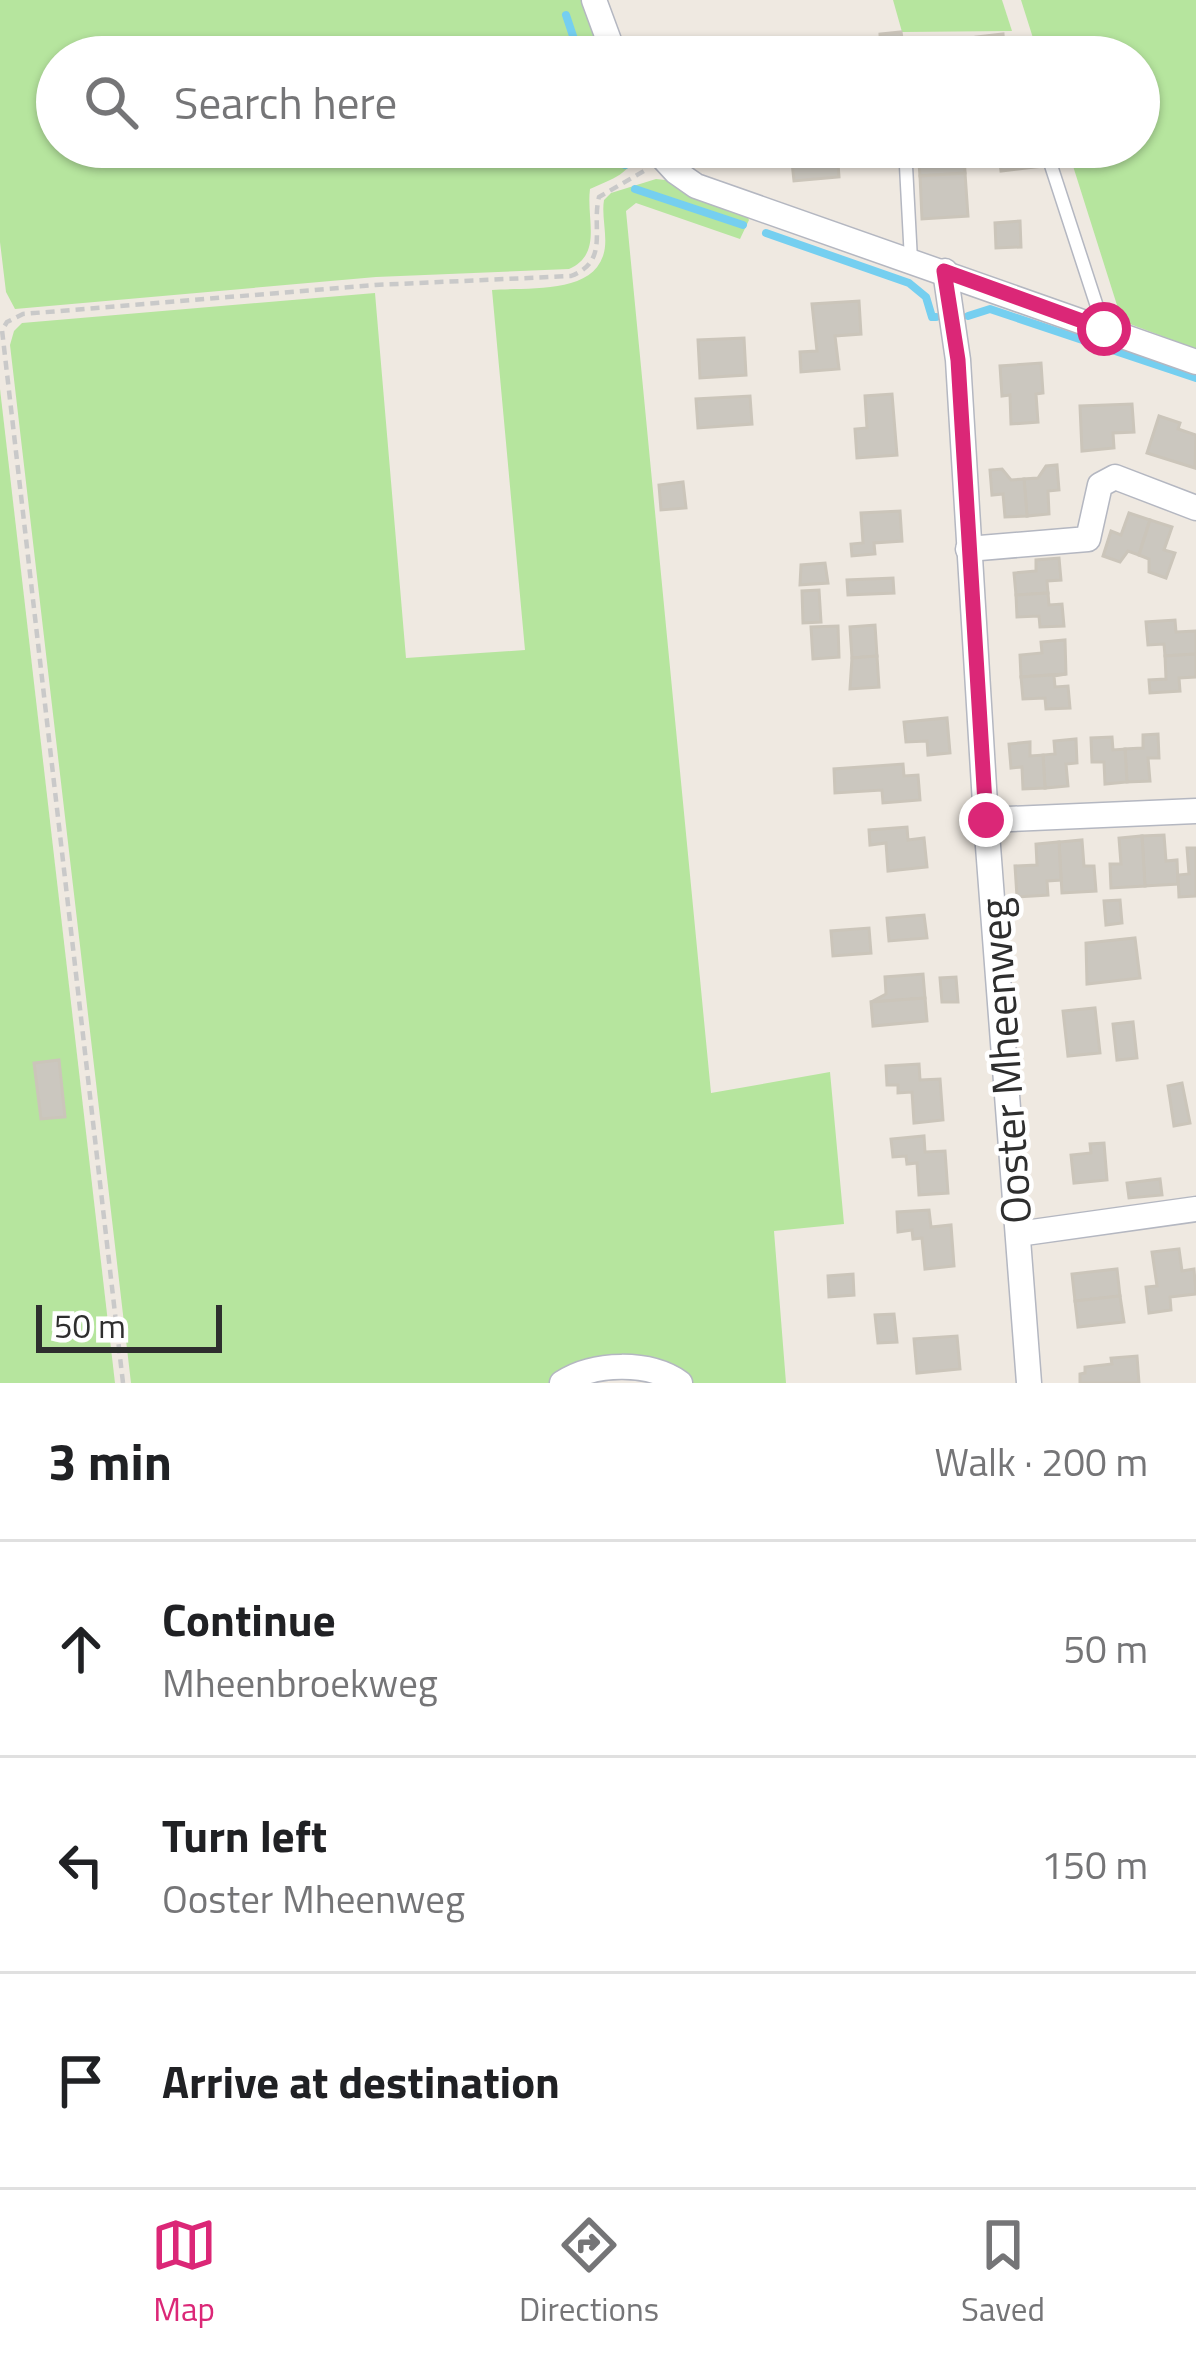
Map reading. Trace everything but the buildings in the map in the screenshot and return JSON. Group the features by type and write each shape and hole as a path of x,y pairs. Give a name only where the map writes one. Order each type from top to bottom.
{"street":[{"path":"594,0 607,36"},
{"path":"675,168 696,186 1196,362"},
{"name":"Ooster Mheenweg","path":"944,271 958,360 986,820 1029,1383"},
{"path":"968,548 1088,538 1100,485 1115,477 1196,508"},
{"path":"986,820 1196,811"},
{"path":"1018,1234 1196,1209"},
{"path":"562,1383 586,1372 635,1368 680,1383"}],"lane":[{"path":"906,168 911,260"},
{"path":"1052,168 1104,329"}],"path":[{"path":"124,1383 2,330 23,314 375,285 571,276 587,268 596,253 597,202 603,191 636,168"}],"green space":[{"path":"0,0 582,0 595,36 36,36 36,168 627,168 590,189 590,245 580,262 569,269 376,277 15,309 6,292 0,242"},
{"path":"893,0 1002,0 1012,31 902,32"},
{"path":"1021,0 1196,0 1196,349 1122,321 1074,168 1160,168 1160,36 1032,36"},
{"path":"656,179 674,181 744,209 749,220 740,239 636,203 626,211 711,1093 830,1072 844,1224 774,1231 786,1383 690,1383 673,1371 554,1383 131,1383 10,345 14,331 22,323 375,293 406,658 525,650 492,290 555,287 585,277 596,269 605,249 604,200 611,193"},
{"path":"0,389 115,1383 0,1383"}],"waterway":[{"path":"566,15 573,36"},
{"path":"635,189 743,225"},
{"path":"766,233 909,283 926,297 936,317"},
{"path":"968,316 990,309 1196,378"}],"route":[{"path":"986,820 958,360 944,271 1104,329"}]}
